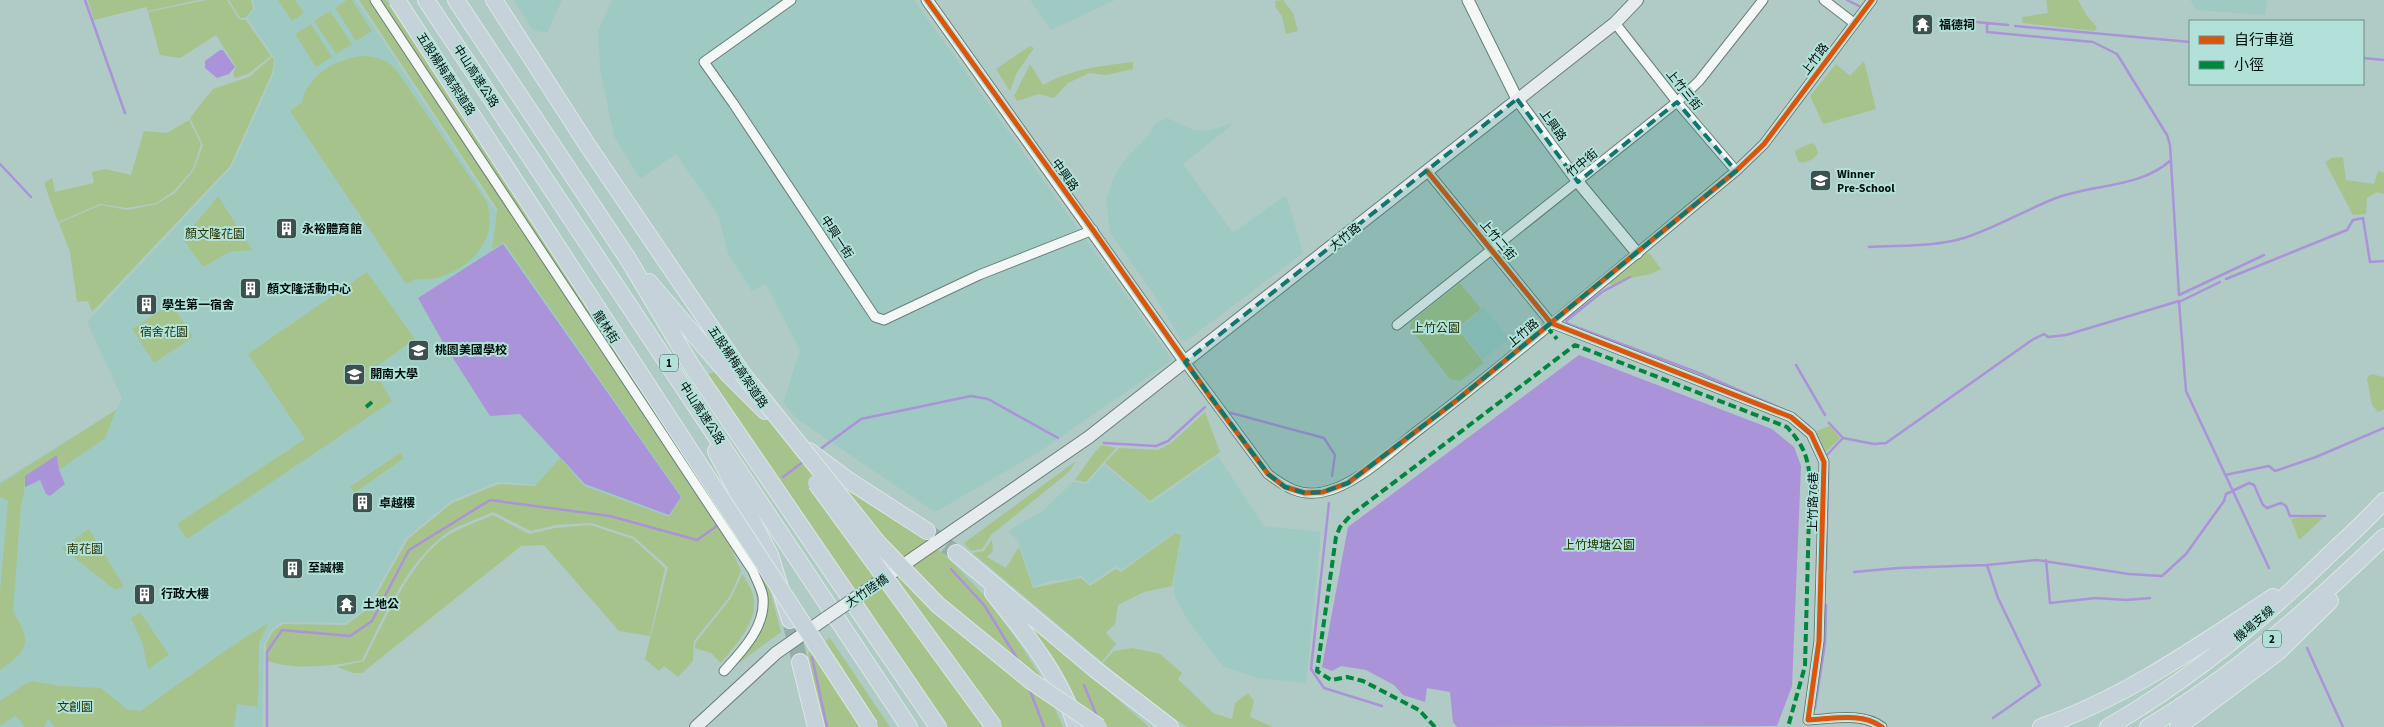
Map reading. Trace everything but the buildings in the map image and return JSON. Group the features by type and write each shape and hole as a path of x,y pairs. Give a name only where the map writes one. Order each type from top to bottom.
{"highway":[{"name":"五股楊梅高架道路","path":"397,0 870,727"},
{"name":"中山高速公路","path":"426,0 679,378 909,727"},
{"name":"中山高速公路","path":"456,0 628,259 691,365 938,727"},
{"name":"五股楊梅高架道路","path":"494,0 588,146 814,479 994,727"},
{"path":"628,259 728,374 811,453 848,480 927,531"},
{"path":"742,373 878,543 938,605 1031,682 1099,727"},
{"path":"679,378 770,555 790,620"},
{"name":"機場支線","path":"2108,727 2207,663 2264,616 2384,501"},
{"path":"2178,727 2240,683 2298,634 2336,596 2384,538"},
{"name":"機場支線","path":"2148,727 2218,680 2279,634 2384,538"},
{"path":"956,553 1096,670 1170,727"},
{"path":"972,565 1023,630 1044,662 1072,711 1076,727"},
{"path":"2041,727 2091,706 2184,655 2313,571"},
{"path":"800,662 816,727"}],"main road":[{"name":"大竹路","path":"1047,466 1089,437 1427,171 1614,23 1636,0"},
{"name":"大竹陸橋","path":"696,727 770,658 1047,466"}],"street":[{"name":"龍林街","path":"375,0 753,571 763,596 761,620 743,650 724,671"},
{"name":"中興一街","path":"791,0 704,62 875,318 884,320 979,275 1093,230"},
{"name":"中興路","path":"927,0 1093,230 1185,362"},
{"name":"上興路","path":"1468,0 1517,99 1578,182 1637,252"},
{"name":"竹中街","path":"1398,325 1677,102 1699,81 1763,0"},
{"path":"1824,0 1854,23"},
{"name":"上竹路","path":"1185,362 1268,474 1285,487 1305,493 1323,492 1348,484 1457,400 1736,171 1764,144 1872,0"},
{"name":"上竹三街","path":"1614,23 1677,102 1736,171"},
{"name":"上竹二街","path":"1427,171 1552,323"},
{"name":"上竹路76巷","path":"1552,323 1791,417 1811,434 1824,462 1820,642 1808,720 1857,717 1872,720 1882,727"}],"highlighted area":[{"path":"1517,99 1578,182 1677,102 1736,171 1457,400 1348,483 1323,492 1305,493 1285,487 1268,474 1185,362"}],"shaded area":[{"name":"開南大學","path":"253,0 356,0 686,498 671,521 534,485 498,482 451,501 406,538 367,607 345,623 281,622 272,629 264,644 262,727 0,727 0,482 116,410 122,398 87,322 232,167 274,73 275,58 247,18 255,9"},
{"path":"514,0 562,0 547,33 533,30"},
{"path":"612,0 914,0 1172,360 1039,452 935,512 797,419 783,403 800,350 766,284 752,291 728,254 718,214 676,154 640,179 614,136 600,68 598,31"},
{"path":"1030,0 1115,0 1051,30"},
{"path":"2190,0 2267,0 2265,15 2197,10"},
{"path":"220,50 223,50 235,67 229,74 217,78 205,68 205,61"},
{"path":"1167,118 1194,130 1208,131 1234,123 1183,164 1233,233 1286,195 1303,253 1186,341 1182,340 1153,293 1110,233 1106,201 1114,177 1124,161 1148,136 1155,124"},
{"path":"503,244 681,497 669,515 585,484 520,414 490,416 444,344 418,298"},
{"path":"1484,308 1509,339 1483,359 1459,328"},
{"name":"上竹埤塘公園","path":"1579,355 1772,429 1794,447 1801,466 1792,686 1777,726 1457,727 1453,722 1450,692 1427,688 1425,702 1403,695 1394,685 1366,670 1341,666 1332,671 1322,667 1348,527"},
{"path":"57,455 59,470 65,484 50,496 46,494 40,480 25,487 25,476"},
{"path":"1218,456 1264,526 1321,532 1306,683 1257,678 1223,666 1189,622 1176,599 1173,586 1181,533 1175,532 1121,570 1115,566 1090,584 1080,575 1073,579 1050,581 1033,587 1019,542 1008,531 1044,510 1073,482 1087,484 1104,465 1151,503"}],"green space":[{"path":"88,0 198,0 148,11 146,7 94,20"},
{"path":"206,0 227,0 239,19 246,20 271,56 248,74 235,78 233,73 236,67 216,35 180,58 160,55 148,12"},
{"path":"229,0 251,0 253,9 245,18 240,18"},
{"path":"278,0 295,0 304,13 292,21"},
{"path":"347,0 352,0 372,31 356,41 335,8"},
{"path":"359,0 386,0 720,512 714,520 724,533 741,571 730,596 694,641 693,661 678,677 664,666 659,671 645,659 668,567 634,537 591,523 556,525 531,531 493,512 449,531 430,547 407,576 387,609 362,660 327,666 301,666 266,660 266,644 273,631 283,624 346,625 369,608 408,539 452,503 499,484 535,486 560,458 584,486 669,517 682,497 504,242 492,249 497,209"},
{"path":"1283,0 1293,13 1298,31 1286,34 1282,16 1276,8 1275,1"},
{"path":"2046,0 2078,0 2087,16 2097,27 2095,31 2023,23 2022,17 2048,13"},
{"path":"330,11 352,44 336,54 314,21"},
{"path":"311,24 332,57 316,67 295,34"},
{"path":"1030,46 1034,48 1016,74 1010,91 996,69"},
{"path":"361,56 380,59 395,68 487,202 490,222 485,240 471,259 450,273 427,279 415,279 406,284 290,111 302,102 305,92 316,76 332,65"},
{"path":"272,57 274,59 272,73 230,166 92,312 88,301 77,302 70,252 59,223 101,205 127,210 157,204 175,193 194,170 203,145 190,118 213,89 249,77"},
{"path":"1864,61 1876,109 1823,124 1810,96 1836,64 1850,76"},
{"path":"1133,62 1133,69 1106,75 1089,73 1068,83 1054,98 1039,94 1017,101 1014,96 1030,64 1043,85 1075,72"},
{"path":"189,120 201,144 193,169 174,191 156,203 127,208 100,204 58,222 44,183 52,178 55,192 94,183 92,172 105,169 131,175 144,131 167,133"},
{"path":"1811,143 1815,145 1818,153 1810,160 1799,162 1795,153 1796,150"},
{"path":"2343,157 2346,180 2374,184 2378,171 2384,173 2384,194 2377,192 2367,198 2366,214 2353,215 2325,162 2332,158"},
{"name":"顏文隆花園","path":"218,196 252,250 229,252 203,267 183,239"},
{"path":"1645,253 1650,254 1661,269 1651,274 1631,278 1615,286 1607,283"},
{"path":"367,272 415,339 373,369 392,401 187,539 177,524 305,439 248,354"},
{"name":"上竹公園","path":"1460,283 1481,309 1457,328 1484,363 1460,381 1450,379 1410,328 1411,322"},
{"name":"宿舍花園","path":"171,303 193,337 154,363 132,329"},
{"path":"714,372 758,412 854,482 947,557 983,594 1020,644 1042,679 1063,727 945,727 706,375"},
{"path":"2371,374 2384,377 2384,409 2378,412 2372,405 2367,378"},
{"path":"116,410 105,438 59,470 58,458 25,476 21,504 13,611 25,638 22,651 0,670 0,591 8,501 0,497 0,484"},
{"path":"1205,412 1220,452 1150,501 1105,463 1119,448 1158,450 1171,443"},
{"path":"1830,426 1840,438 1826,452 1816,431"},
{"path":"1102,445 1116,448 1086,482 1075,480 1094,453"},
{"path":"400,453 404,458 354,493 350,487"},
{"path":"1076,461 1069,472 991,535 982,549 971,551 964,543"},
{"path":"493,515 529,534 555,528 590,525 633,539 665,568 650,636 619,631 544,545 521,546 362,673 353,673 337,667 364,661 399,593 410,575 434,546 452,533"},
{"path":"2302,517 2323,518 2299,540 2291,519"},
{"path":"743,523 764,568 781,632 728,671 724,666 748,636 757,614 755,589 745,564 727,530"},
{"name":"南花園","path":"89,529 124,586 115,590 62,548"},
{"path":"1175,533 1181,534 1172,586 1144,592 1118,605 1115,624 1106,633 1116,644 1102,662 973,553 984,551 992,539 993,551 987,557 1006,568 1019,547 1033,588 1081,578 1090,586 1116,569 1121,572"},
{"path":"742,574 753,595 753,614 745,632 721,663 711,653 695,648 696,642 731,598"},
{"path":"140,612 169,655 148,669 142,642 131,618"},
{"path":"1029,621 1149,727 1083,727 1063,676"},
{"name":"文創園","path":"268,623 259,643 258,707 237,704 234,727 55,727 48,719 44,727 24,727 15,716 0,726 0,701 32,681 61,686 101,688 127,709 140,711"},
{"path":"830,638 890,727 823,727 808,653"},
{"path":"1133,648 1160,654 1182,673 1178,679 1213,713 1232,719 1235,703 1248,693 1254,701 1250,717 1273,727 1187,727 1152,704 1103,663 1114,651"}],"waterway":[{"path":"85,0 125,113"},
{"path":"1847,0 1859,6"},
{"path":"1954,20 2008,25"},
{"path":"1987,23 1987,32 2093,42 2117,54 2167,135 2170,145 2179,295 2264,255"},
{"path":"2015,26 2189,42"},
{"path":"2364,58 2384,60"},
{"path":"1869,247 1929,244 1964,238 2070,193 2131,181 2145,176 2171,160"},
{"path":"0,164 31,197"},
{"path":"2226,279 2347,230 2353,220 2363,218 2370,262 2384,261"},
{"path":"1630,277 1602,292 1566,321 1568,324 1699,373 1787,411"},
{"path":"2220,282 2179,302 2186,391 2269,568"},
{"path":"1829,423 1843,438 1874,444 1886,443 2032,340 2044,334 2048,337 2066,335 2179,301"},
{"path":"1796,365 1825,415"},
{"path":"819,450 861,419 971,396 988,399 1058,438"},
{"path":"1104,443 1156,446 1168,441 1205,407"},
{"path":"1224,411 1324,438 1335,455 1332,476"},
{"path":"1798,418 1809,426"},
{"path":"2225,475 2269,466 2275,471 2316,457 2384,428"},
{"path":"1816,434 1826,456 1843,438"},
{"path":"783,477 804,461"},
{"path":"1826,570 1828,474"},
{"path":"1854,572 1898,568 1987,565 2037,560 2129,574 2162,576 2186,554 2224,501 2226,494 2249,483 2254,485 2263,505 2267,508 2281,503 2286,506 2290,516 2325,516"},
{"path":"267,727 267,652 282,630 350,636 372,621 409,550 490,500 610,516 697,540 728,518"},
{"path":"1329,503 1311,669 1324,688 1382,706"},
{"path":"2046,560 2050,603 2096,598 2127,600 2150,598"},
{"path":"1987,565 1998,598 2040,685 1993,718"},
{"path":"951,569 984,605 1018,660"},
{"path":"1815,708 1825,643 1826,605"},
{"path":"2307,648 2343,727"},
{"path":"812,657 827,727"},
{"path":"1084,685 1098,719"},
{"path":"1029,688 1044,727"}],"tunnel":[{"path":"927,531 956,553"},
{"path":"790,620 800,662"}],"marked path":[{"path":"1547,327 1557,339"},
{"path":"1435,727 1419,710 1363,681 1347,677 1331,680 1317,671 1336,537 1340,527 1351,515 1575,345 1787,427 1801,445 1806,456 1810,478 1805,666 1788,727"},
{"path":"366,407 372,402"}],"cycle path":[{"path":"927,0 1093,230 1211,398 1268,474 1285,487 1305,493 1323,492 1348,483 1457,400 1736,171 1764,144 1872,0"},
{"path":"1427,171 1551,323 1791,417 1811,434 1824,462 1819,641 1808,720 1856,718 1874,722 1882,727"}],"place":[{"name":"福德祠","path":"1923,25"},
{"name":"Winner Pre-School","path":"1821,181"},
{"name":"永裕體育館","path":"286,229"},
{"name":"顏文隆活動中心","path":"251,289"},
{"name":"學生第一宿舍","path":"146,305"},
{"name":"桃園美國學校","path":"419,350"},
{"name":"開南大學","path":"354,374"},
{"name":"卓越樓","path":"363,503"},
{"name":"至誠樓","path":"292,568"},
{"name":"行政大樓","path":"145,594"},
{"name":"土地公","path":"347,604"}]}
